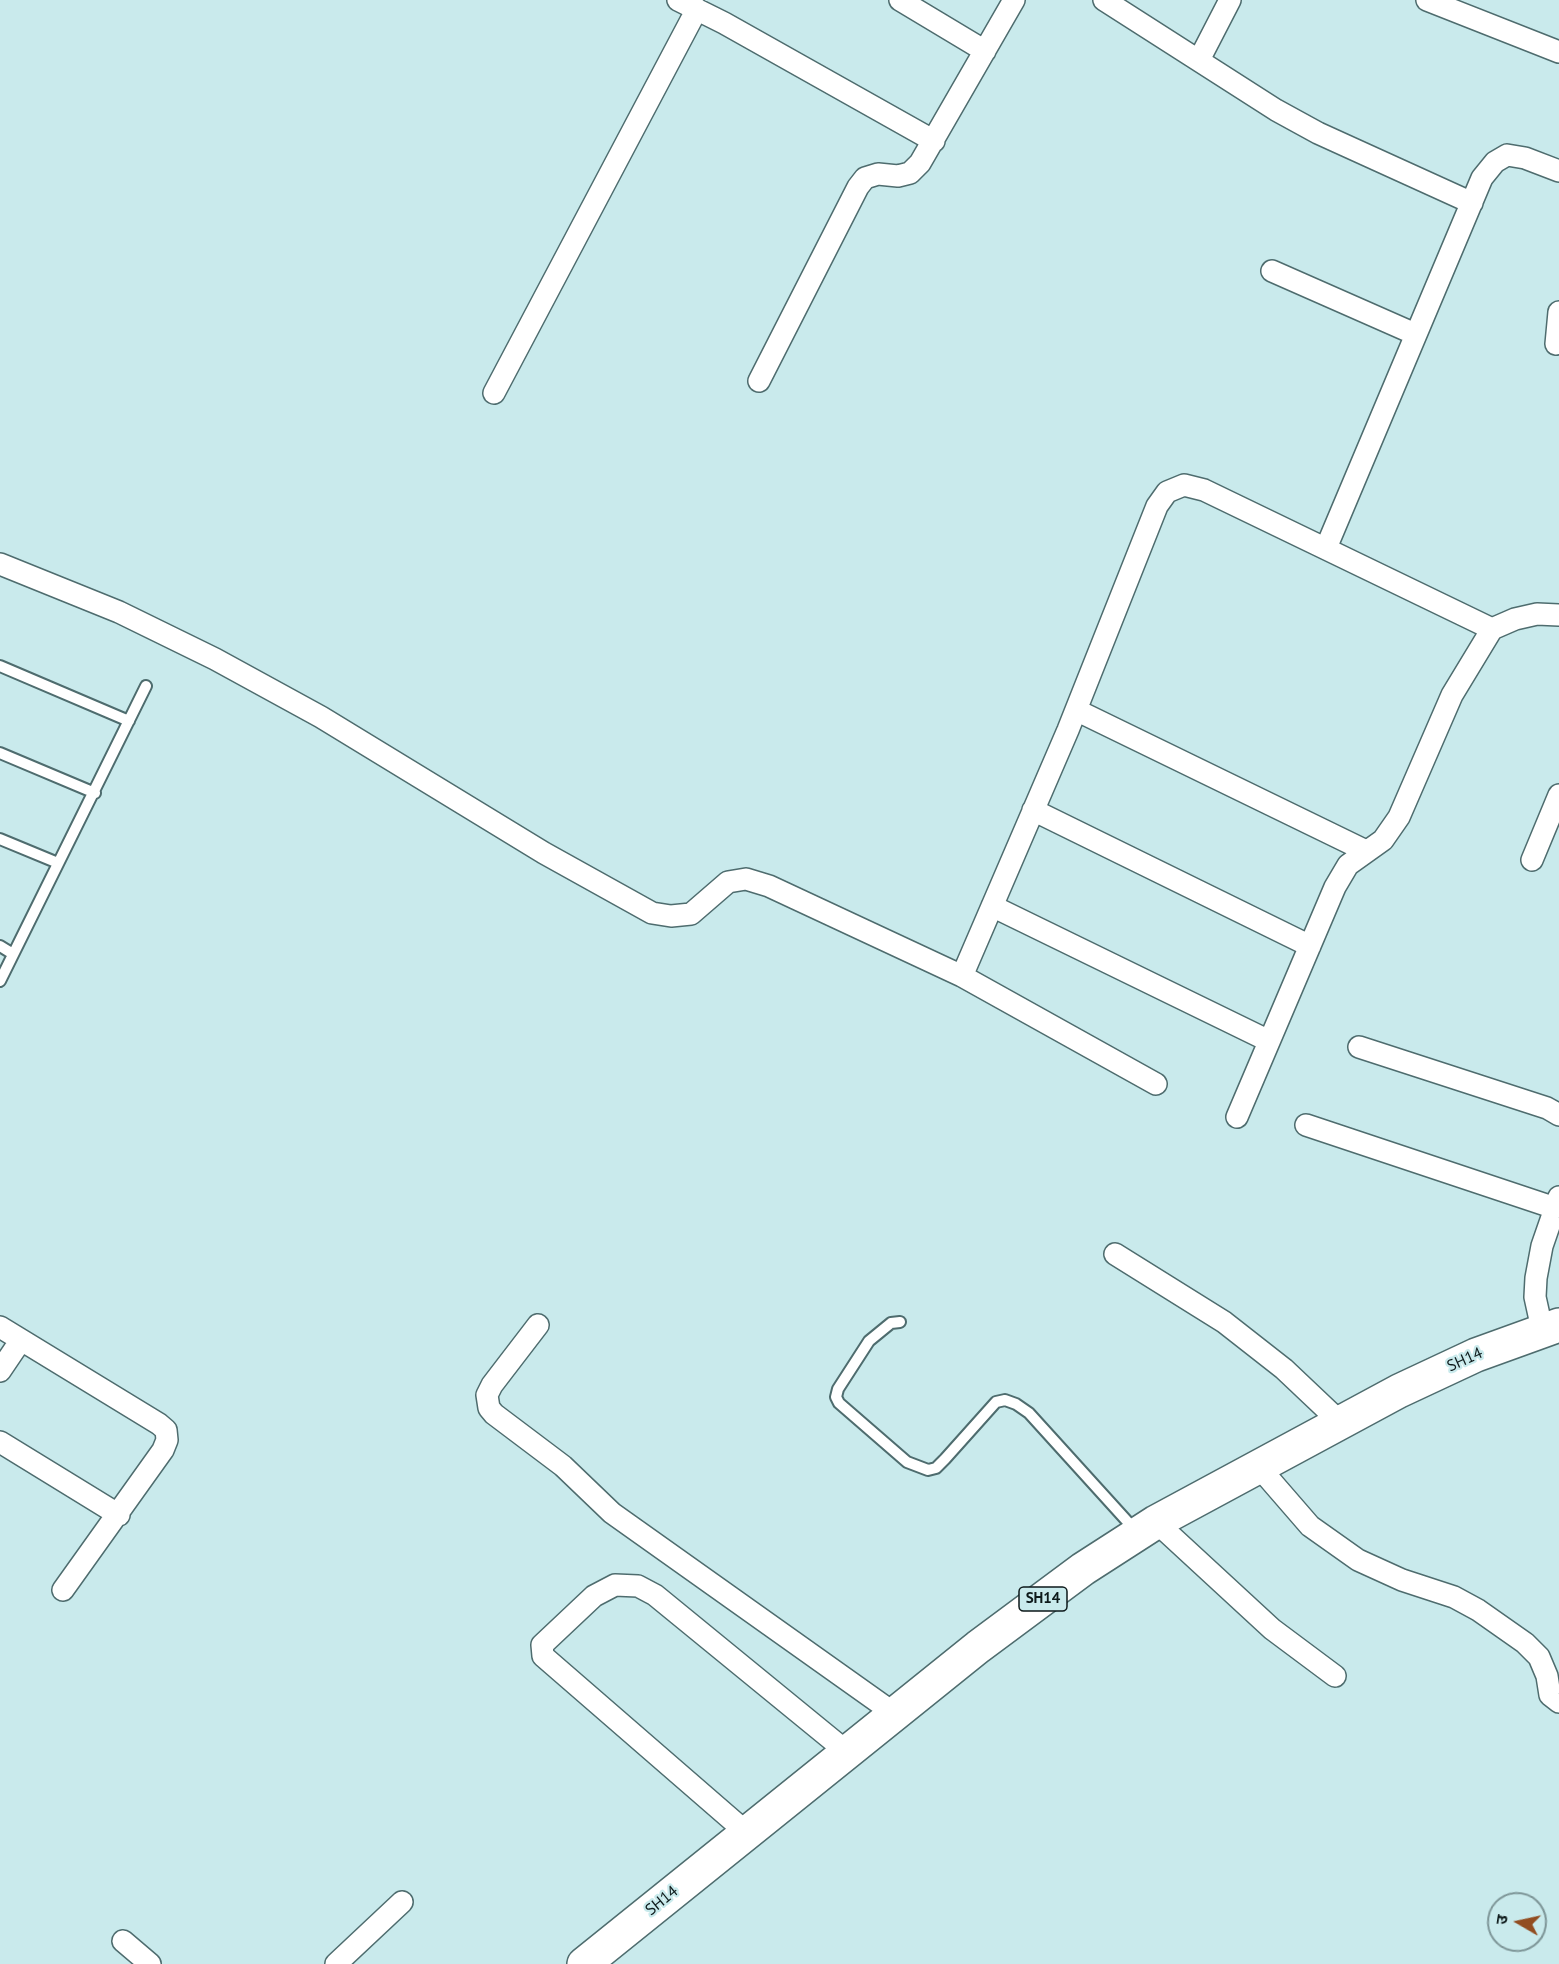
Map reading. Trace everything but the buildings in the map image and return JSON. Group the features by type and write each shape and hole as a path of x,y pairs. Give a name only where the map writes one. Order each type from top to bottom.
{"main road":[{"name":"SH14","path":"584,1964 987,1640 1083,1569 1147,1528 1340,1422 1476,1355 1550,1327"}],"street":[{"path":"678,0 934,141"},
{"path":"900,0 985,51"},
{"path":"759,381 865,178 878,174 898,176 910,173 934,141 1014,0"},
{"path":"1104,0 1276,110 1318,133 1472,203"},
{"path":"1199,60 1230,0"},
{"path":"1427,0 1559,52"},
{"path":"494,393 697,9"},
{"path":"1326,548 1482,178 1495,162 1507,155 1525,158 1559,171"},
{"path":"1272,271 1415,334"},
{"path":"1556,345 1559,312"},
{"path":"962,976 1076,710 1157,506 1167,492 1184,485 1204,490 1492,629"},
{"path":"0,564 119,612 215,659 321,717 544,853 652,913 671,916 692,914 728,882 746,879 769,886 962,976 1156,1084"},
{"path":"1237,1117 1335,887 1348,865 1383,840 1399,818 1452,695 1492,629 1526,616 1559,615"},
{"path":"1076,710 1366,851"},
{"path":"1532,860 1559,795"},
{"path":"1033,810 1310,946"},
{"path":"992,906 1269,1041"},
{"path":"1359,1047 1547,1108 1559,1115"},
{"path":"1306,1125 1557,1202 1542,1246 1536,1278 1535,1297 1550,1327"},
{"path":"1115,1254 1224,1322 1284,1370 1340,1422"},
{"path":"538,1325 492,1385 488,1395 489,1408 563,1466 612,1513 895,1714"},
{"path":"0,1327 159,1424 166,1431 167,1440 163,1450 119,1515 63,1590"},
{"path":"0,1371 21,1340"},
{"path":"0,1442 119,1515"},
{"path":"1258,1466 1310,1526 1358,1560 1402,1580 1454,1597 1478,1610 1525,1643 1539,1657 1547,1676 1550,1695 1559,1702"},
{"path":"1147,1528 1272,1629 1335,1676"},
{"path":"747,1833 543,1656 542,1645 594,1596 615,1585 638,1586 655,1595 847,1752"},
{"path":"336,1964 402,1902"},
{"path":"123,1941 150,1964"}],"lane":[{"path":"0,666 129,721"},
{"path":"0,981 146,686"},
{"path":"0,753 95,793"},
{"path":"0,839 58,863"},
{"path":"0,946 13,954"},
{"path":"900,1322 891,1323 869,1341 838,1389 836,1397 839,1403 907,1462 928,1470 936,1468 996,1402 1005,1400 1029,1413 1147,1528"}]}
